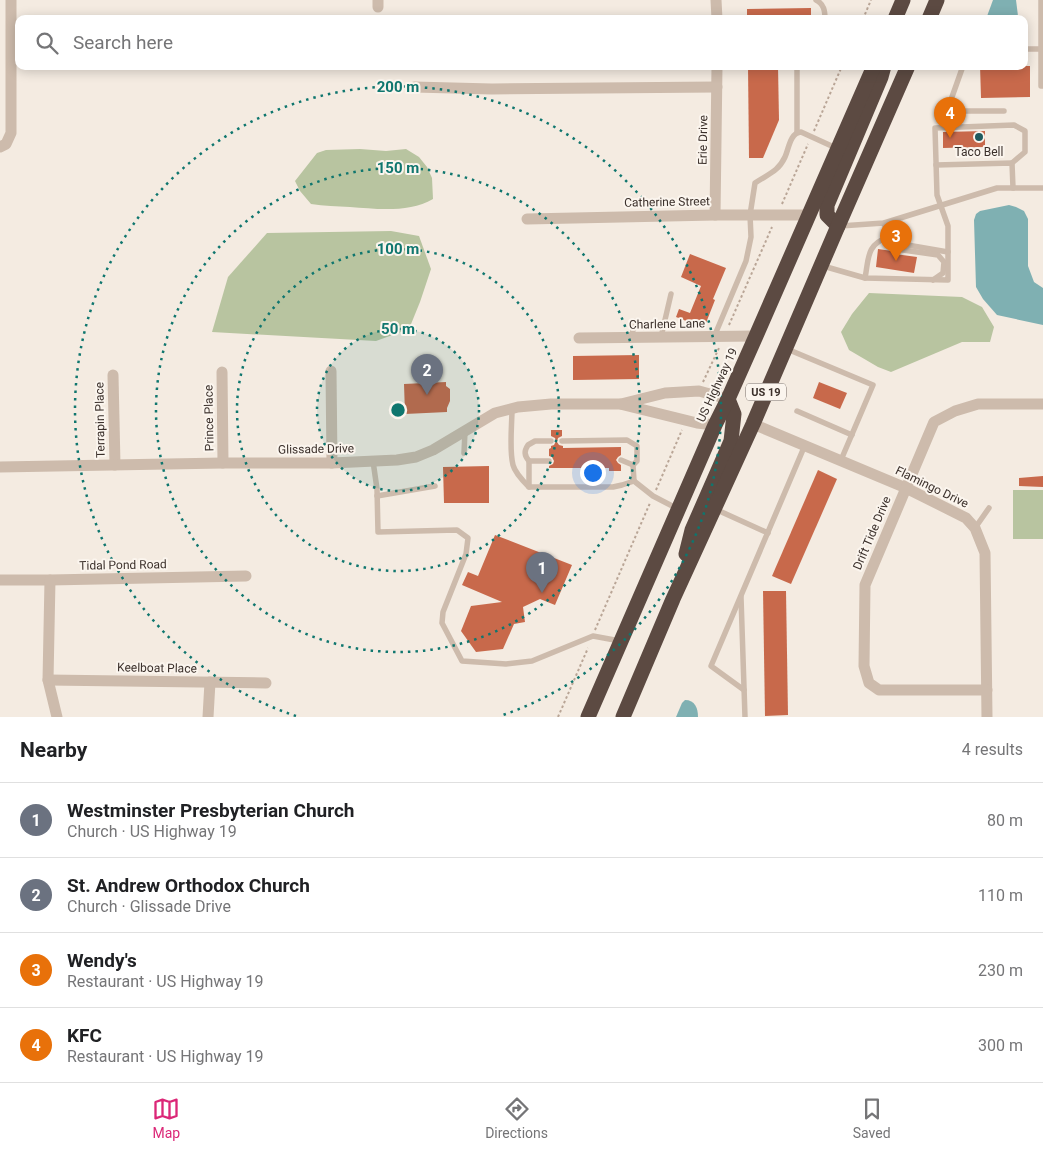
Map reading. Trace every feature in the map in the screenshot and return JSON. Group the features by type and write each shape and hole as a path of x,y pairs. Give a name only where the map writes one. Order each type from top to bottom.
{"highway":[{"path":"897,15 903,0"},
{"path":"931,15 938,0"},
{"name":"US Highway 19","path":"588,717 715,425 874,70"},
{"path":"838,226 827,214 827,205 882,77 877,70"},
{"name":"US 19","path":"623,717 673,599 753,424 906,70"},
{"path":"673,599 692,530 731,441 734,414 728,399"}],"street":[{"path":"0,147 6,144 11,133 11,0"},
{"path":"716,0 717,15"},
{"name":"Erie Drive","path":"715,214 717,70"},
{"path":"414,88 718,87"},
{"name":"Catherine Street","path":"526,219 715,214 809,215"},
{"name":"Charlene Lane","path":"579,338 756,336"},
{"path":"331,371 332,464"},
{"name":"Prince Place","path":"222,372 223,464"},
{"name":"Terrapin Place","path":"113,375 115,465"},
{"name":"Glissade Drive","path":"620,404 665,393 699,391 728,399"},
{"name":"Glissade Drive","path":"0,467 332,464 397,460 416,457 434,450 495,413 551,404 620,404 697,423 715,425"},
{"name":"Drift Tide Drive","path":"987,690 879,690 869,684 864,666 865,585 934,422 955,411 978,404 1043,404"},
{"name":"Flamingo Drive","path":"753,424 906,488 966,518 975,528"},
{"path":"975,528 985,553 987,717"},
{"name":"Tidal Pond Road","path":"0,580 246,576"},
{"path":"50,580 48,680 57,717"},
{"name":"Keelboat Place","path":"48,680 266,683"},
{"path":"208,717 210,682"}],"lane":[{"path":"816,0 823,7 824,15"},
{"path":"1041,0 1041,86 1043,86"},
{"path":"1028,49 1041,49"},
{"path":"714,337 746,261 751,237 750,215 755,183 776,171 786,156 797,132 797,70"},
{"path":"962,70 947,111 1004,111"},
{"path":"821,265 866,278 948,280 948,226 937,195 936,165 935,128 1014,125 1025,131 1025,152 1012,163 936,165"},
{"path":"797,132 812,136 838,149"},
{"path":"1012,163 1012,188"},
{"path":"838,226 884,223 998,188 1043,188"},
{"path":"884,223 889,240 896,249 938,255 944,262 943,273 933,280"},
{"path":"866,278 870,250 878,241 889,240 948,252"},
{"path":"661,337 671,294"},
{"path":"632,338 634,321"},
{"path":"785,348 873,385 841,460"},
{"path":"512,409 511,450 513,465 521,479 529,487 613,487 622,486 634,481"},
{"path":"797,411 852,435"},
{"path":"464,454 465,431"},
{"path":"562,441 627,440 637,446 637,461 633,465 634,481 653,496 678,509"},
{"path":"529,487 529,461 525,456 525,450 528,444 551,441"},
{"path":"744,690 711,666 806,445"},
{"path":"621,460 633,465"},
{"path":"372,461 377,496 378,532 457,530 468,538 466,554 443,612 442,623 462,661 506,664 532,661 592,636 621,641"},
{"path":"529,461 549,461"},
{"path":"377,496 435,486"},
{"path":"715,508 768,533"},
{"path":"975,528 989,508"},
{"path":"741,594 745,717"}],"path":[{"path":"865,15 871,0"}],"green space":[{"path":"360,149 386,151 406,149 419,157 427,167 432,178 433,199 414,206 393,209 311,204 300,191 295,181 317,153 326,150"},
{"path":"391,231 419,236 431,269 409,329 376,341 212,332 228,277 267,233"},
{"path":"869,293 962,297 982,307 994,327 990,342 962,342 891,372 878,367 849,350 841,332 852,314"},
{"path":"1013,490 1043,490 1043,539 1013,539"}],"water":[{"path":"993,0 1016,0 1018,15 987,15"},
{"path":"1009,205 1024,211 1028,219 1028,266 1034,282 1043,288 1043,325 997,315 983,299 976,287 974,220 976,214 980,211"},
{"path":"685,700 691,701 695,705 698,717 676,717"}],"building":[{"path":"811,8 811,15 747,15 747,9"},
{"path":"1028,66 1030,66 1030,97 981,98 980,70 1028,70"},
{"path":"748,70 778,70 779,120 763,158 749,158"},
{"path":"985,131 985,147 943,148 943,132"},
{"path":"878,249 917,257 914,273 876,267"},
{"path":"690,254 726,268 713,299 715,300 704,328 676,317 679,309 690,313 701,286 681,277"},
{"path":"639,355 639,379 573,380 573,356"},
{"path":"446,382 446,386 450,389 450,401 447,412 405,414 404,384"},
{"path":"819,382 847,393 840,409 813,398"},
{"path":"551,430 562,430 562,436 558,438 557,442 563,448 621,447 621,455 616,460 621,465 621,471 609,471 609,468 549,468 554,461 549,456 549,449 556,441 551,436"},
{"path":"489,466 489,503 444,503 443,467"},
{"path":"818,470 837,479 791,584 772,576"},
{"path":"1043,476 1043,487 1019,486 1019,478"},
{"path":"495,535 572,565 555,605 540,599 523,607 525,622 514,624 503,649 476,652 461,631 471,606 502,602 462,585 468,572 478,576"},
{"path":"763,591 786,591 788,715 765,716"}],"place":[{"name":"Taco Bell","path":"979,137"},
{"name":"KFC","path":"950,138"},
{"name":"Wendy's","path":"896,261"},
{"name":"St. Andrew Orthodox Church","path":"427,395"},
{"name":"Westminster Presbyterian Church","path":"542,593"}]}
